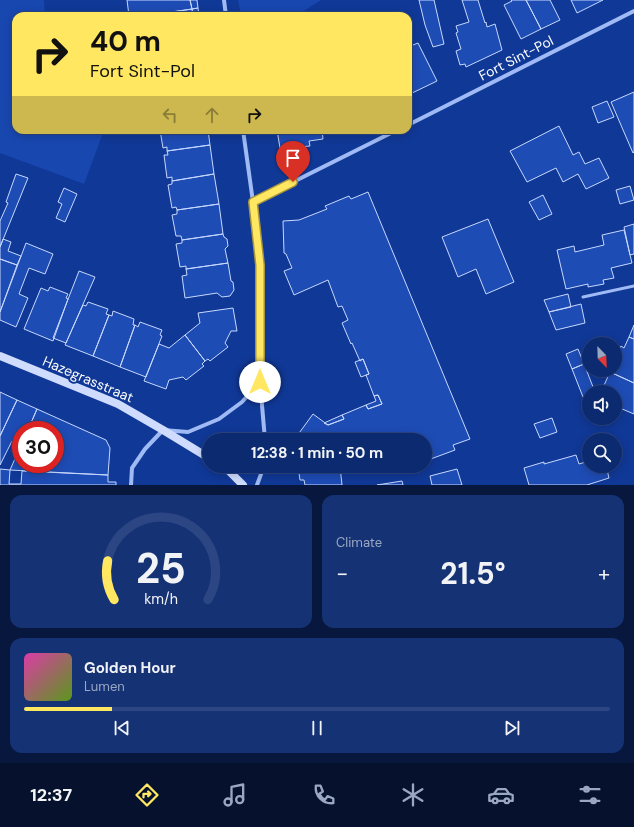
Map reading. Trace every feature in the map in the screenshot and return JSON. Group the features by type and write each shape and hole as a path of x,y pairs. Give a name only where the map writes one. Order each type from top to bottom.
{"street":[{"path":"224,0 226,12"},
{"name":"Fort Sint-Pol","path":"412,123 634,11"},
{"path":"244,134 260,265 260,382 264,433"},
{"path":"253,202 389,134"},
{"name":"Hazegrasstraat","path":"0,356 118,404 202,454"},
{"path":"131,485 132,468 145,449 163,430 188,432 219,419 242,402 260,382"},
{"path":"231,473 243,485"},
{"path":"257,485 261,473"}],"lane":[{"path":"583,297 634,286"}],"shaded area":[{"path":"0,0 44,0 45,12 12,12 12,134 103,134 84,184 0,153"},
{"path":"238,0 321,0 302,12 240,12"}],"building":[{"path":"127,0 190,0 192,9 171,12 128,12"},
{"path":"190,0 197,0 198,8 192,9"},
{"path":"419,0 434,0 444,44 433,47 425,25"},
{"path":"462,0 478,0 487,27 495,24 502,50 466,67 465,64 460,65 456,51 461,49 456,33 458,32 456,26 469,22"},
{"path":"511,0 526,0 541,29 521,39 504,5 512,1"},
{"path":"526,0 550,0 560,20 541,29"},
{"path":"571,0 603,0 577,13"},
{"path":"198,8 198,12 192,12 192,9"},
{"path":"192,9 192,12 172,12"},
{"path":"418,43 437,81 412,93 412,45"},
{"path":"634,92 634,152 633,153 611,102"},
{"path":"607,101 614,117 598,123 592,107"},
{"path":"559,126 573,155 579,152 585,164 599,158 609,178 586,189 578,174 563,182 556,168 527,182 510,151"},
{"path":"161,134 209,134 210,145 167,151 167,147 163,148"},
{"path":"278,134 322,134 323,139 309,141 310,146 299,147 299,151 281,154"},
{"path":"210,145 214,174 172,181 172,177 167,178 164,155 168,155 167,151"},
{"path":"16,174 28,178 0,247 0,221 8,203 6,202"},
{"path":"214,174 219,204 177,210 176,207 172,208 168,185 172,184 172,181"},
{"path":"630,186 634,200 620,204 616,190"},
{"path":"64,188 77,194 65,222 56,218 62,204 58,202"},
{"path":"368,192 470,439 453,445 455,450 432,459 432,433 299,433 313,414 328,425 344,419 342,415 366,405 368,409 382,404 378,395 374,396 366,375 369,374 363,359 360,361 352,343 351,344 342,323 348,320 342,306 338,307 328,280 294,295 284,271 292,268 286,254 284,253 283,221 299,220 327,209 325,206 349,196 351,199"},
{"path":"543,195 552,214 539,220 529,202"},
{"path":"219,204 223,234 182,240 181,236 176,236 172,215 177,214 177,210"},
{"path":"488,219 514,282 486,294 476,269 458,277 442,237"},
{"path":"634,224 634,254 630,255 624,227"},
{"path":"624,230 632,263 611,268 614,278 603,280 604,284 588,287 588,284 566,289 557,250 574,246 575,252 604,245 602,235"},
{"path":"223,234 227,239 228,246 225,249 228,263 186,269 186,266 180,267 176,244 182,243 182,240"},
{"path":"3,239 11,242 8,251 21,256 17,265 0,259 0,247"},
{"path":"26,243 53,254 45,274 29,268 19,294 28,298 16,327 0,320 0,312"},
{"path":"0,259 17,265 0,312"},
{"path":"228,263 234,290 230,296 222,297 217,293 185,298 182,276 187,275 186,269"},
{"path":"79,271 95,277 66,343 53,338"},
{"path":"50,287 68,294 66,298 68,299 53,341 24,329 41,288 48,291"},
{"path":"568,294 571,307 549,312 544,300"},
{"path":"88,302 108,309 106,314 109,315 93,356 65,345 83,305 86,306"},
{"path":"581,304 585,323 556,330 549,312"},
{"path":"233,308 237,331 231,331 225,343 228,347 210,361 208,359 205,361 185,335 200,323 198,313"},
{"path":"113,311 134,319 133,325 135,325 120,367 93,356 109,315 112,316"},
{"path":"140,322 162,330 160,335 162,336 146,377 120,367 135,325 138,327"},
{"path":"634,325 634,339 629,337"},
{"path":"185,335 205,361 202,364 204,366 186,380 183,377 169,380 166,389 144,381 159,344 169,348"},
{"path":"629,337 634,339 634,383 621,377 622,347 624,348"},
{"path":"578,349 582,359 582,365 572,369 566,354"},
{"path":"363,359 369,374 361,377 355,362"},
{"path":"582,365 582,377 589,377 592,385 582,385 582,394 572,369"},
{"path":"608,377 621,377 634,383 634,414 622,409 622,385 604,385"},
{"path":"0,392 17,400 0,436"},
{"path":"378,395 382,404 368,409 366,405 376,401 374,396"},
{"path":"17,400 37,409 32,421 12,421 12,441 0,465 0,436"},
{"path":"37,409 64,421 32,421"},
{"path":"342,415 344,419 328,425 324,423"},
{"path":"552,418 557,432 540,438 534,424"},
{"path":"64,421 106,440 110,448 108,475 64,473"},
{"path":"576,455 579,464 582,463 582,473 608,473 609,478 587,485 529,485 524,468 544,462 544,464"},
{"path":"0,469 10,470 9,484 21,484 22,473 108,475 108,482 116,482 116,485 0,485"},
{"path":"457,469 462,485 432,485 430,476"},
{"path":"299,473 341,473 342,485 305,485 304,480 300,480"},
{"path":"402,481 403,485 377,485"}],"route":[{"path":"260,382 260,265 253,202 293,182"}]}
